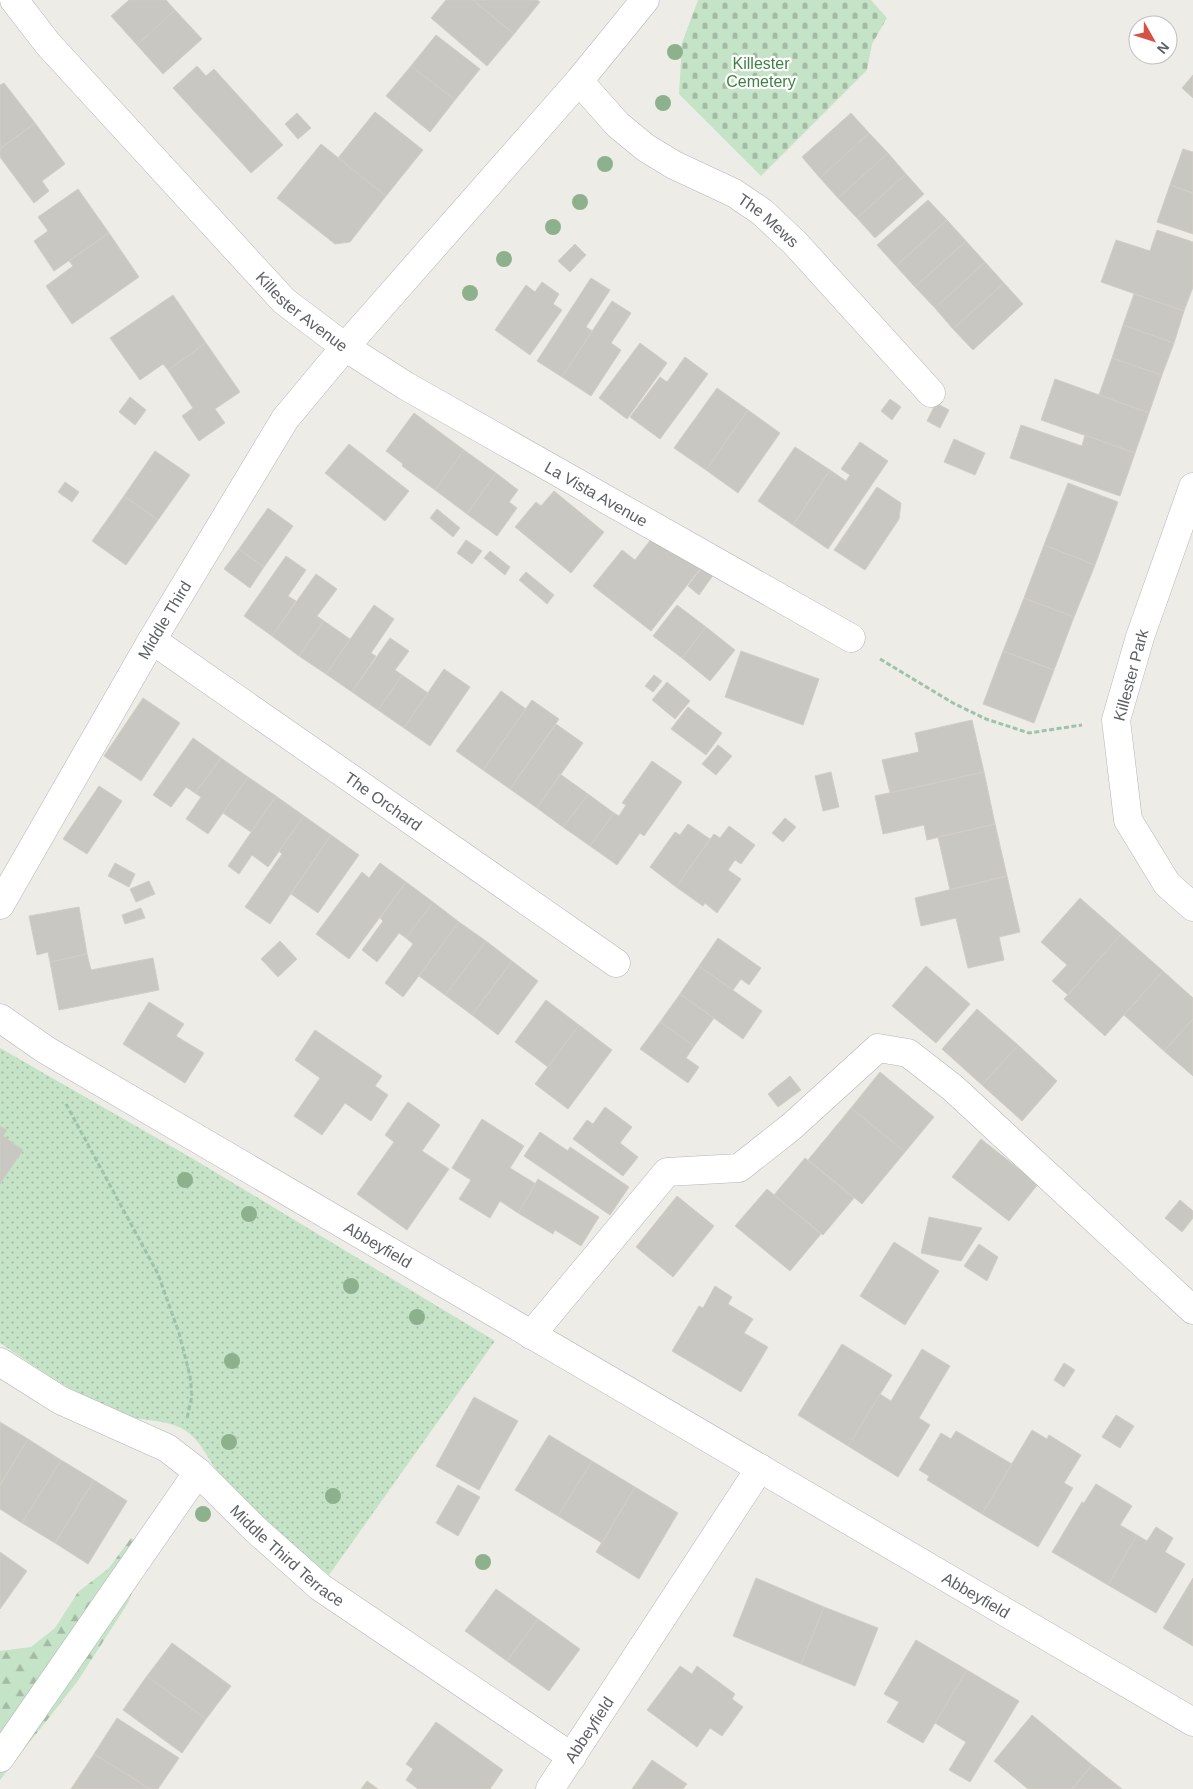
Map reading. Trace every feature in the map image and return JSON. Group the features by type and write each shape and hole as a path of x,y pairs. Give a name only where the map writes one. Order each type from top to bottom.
{"street":[{"name":"Killester Avenue","path":"14,0 48,44 284,301 344,347 579,81 645,0"},
{"name":"The Mews","path":"579,81 618,125 646,148 674,165 734,193 762,212 795,243 931,393"},
{"name":"La Vista Avenue","path":"344,347 406,386 851,638"},
{"name":"Middle Third","path":"0,905 152,640 285,419 344,347"},
{"name":"Killester Park","path":"1193,487 1140,637 1116,720 1128,820 1166,884 1193,908"},
{"name":"The Orchard","path":"152,640 616,963"},
{"name":"Abbeyfield","path":"0,1018 46,1050 1193,1722"},
{"path":"531,1335 667,1172 739,1168 791,1128 878,1048 908,1054 953,1088 1193,1310"},
{"name":"Middle Third Terrace","path":"0,1362 60,1400 167,1448 198,1472 255,1529 320,1586 572,1757"},
{"name":"Abbeyfield","path":"550,1789 760,1468"},
{"path":"0,1758 198,1472"}],"path":[{"path":"851,638 897,672 952,703 986,719 1029,733 1116,720"},
{"path":"64,1100 158,1274 179,1333 192,1396 190,1413 167,1448"}],"green space":[{"name":"Killester Cemetery","path":"698,0 871,0 887,18 872,44 867,70 761,176 679,94 682,43"},
{"path":"0,1048 195,1160 495,1341 329,1575 286,1541 246,1504 222,1477 194,1438 181,1428 168,1423 139,1419 109,1408 61,1383 0,1343"},
{"path":"131,1538 154,1549 139,1574 128,1603 77,1682 0,1780 0,1651 31,1647 55,1628 78,1592 109,1568"}],"building":[{"path":"129,0 166,0 175,10 137,45 111,16"},
{"path":"446,0 473,0 514,34 487,66 431,18"},
{"path":"473,0 537,0 540,2 514,34"},
{"path":"175,10 202,39 163,74 137,45"},
{"path":"436,35 480,69 455,100 411,66"},
{"path":"197,66 206,76 214,69 283,145 251,173 173,88"},
{"path":"411,66 455,100 430,132 386,96"},
{"path":"1193,75 1193,98 1182,88"},
{"path":"4,83 35,123 0,149 0,85"},
{"path":"375,112 423,150 386,196 338,158"},
{"path":"297,113 311,128 298,139 285,124"},
{"path":"851,113 869,133 820,178 802,157"},
{"path":"35,123 65,164 42,181 49,191 34,203 0,157 0,149"},
{"path":"869,133 888,153 838,198 820,178"},
{"path":"321,144 386,196 350,242 335,244 277,198"},
{"path":"1183,149 1193,152 1193,193 1170,185"},
{"path":"888,153 906,174 857,218 838,198"},
{"path":"906,174 924,194 875,238 857,218"},
{"path":"1170,185 1193,193 1193,234 1157,222"},
{"path":"78,189 109,233 54,271 34,241 48,231 38,217"},
{"path":"928,200 947,220 896,266 877,245"},
{"path":"947,220 966,241 915,287 896,266"},
{"path":"1157,230 1193,242 1193,287 1184,311 1101,282 1116,240 1150,251"},
{"path":"109,233 139,277 72,324 46,286 73,266 69,261"},
{"path":"966,241 985,262 935,308 915,287"},
{"path":"575,244 586,255 570,272 558,261"},
{"path":"985,262 1004,283 953,329 935,308"},
{"path":"591,278 610,290 586,327 592,331 562,377 537,361"},
{"path":"542,282 559,294 553,304 562,310 530,355 495,330 526,285 535,292"},
{"path":"1004,283 1023,304 973,350 953,329"},
{"path":"1134,294 1184,311 1174,343 1123,325"},
{"path":"173,295 206,343 168,370 163,364 140,380 110,338"},
{"path":"612,301 631,313 611,343 621,350 591,396 562,377"},
{"path":"1123,325 1174,343 1162,375 1112,358"},
{"path":"206,343 240,392 215,409 225,423 199,441 182,416 193,408 168,370"},
{"path":"640,343 667,363 627,419 599,398"},
{"path":"685,357 708,374 660,439 630,417 660,377 667,382"},
{"path":"1112,358 1162,375 1149,413 1099,395"},
{"path":"1055,379 1149,413 1135,453 1041,420"},
{"path":"717,388 748,410 706,470 674,448"},
{"path":"130,397 146,410 135,425 119,412"},
{"path":"890,399 901,407 892,420 881,411"},
{"path":"936,403 949,410 940,428 927,421"},
{"path":"748,410 780,433 738,493 706,470"},
{"path":"414,413 464,450 435,490 402,466 403,464 386,451"},
{"path":"1021,425 1082,446 1085,435 1135,453 1120,496 1010,458"},
{"path":"954,439 985,453 975,475 944,462"},
{"path":"860,442 888,461 828,549 793,525 830,470 846,481 850,475 841,469"},
{"path":"349,444 409,491 385,521 325,473"},
{"path":"795,447 830,470 793,525 758,501"},
{"path":"464,450 496,473 467,514 435,490"},
{"path":"155,451 190,475 158,520 124,496"},
{"path":"496,473 518,490 509,502 517,508 497,536 467,514"},
{"path":"65,482 79,492 72,502 58,492"},
{"path":"1068,483 1118,502 1095,565 1044,545"},
{"path":"877,487 901,503 899,519 865,570 834,550"},
{"path":"554,491 604,532 571,573 515,527 536,502 541,506"},
{"path":"124,496 158,520 126,565 92,541"},
{"path":"268,508 293,526 264,567 239,549"},
{"path":"437,509 460,528 453,537 430,518"},
{"path":"652,538 672,554 679,546 703,565 651,631 593,586 622,550 635,560"},
{"path":"466,540 482,551 472,564 457,553"},
{"path":"1044,545 1095,565 1074,617 1024,598"},
{"path":"239,549 264,567 250,588 224,569"},
{"path":"490,551 510,567 505,575 484,558"},
{"path":"286,556 306,570 288,596 296,601 272,636 244,616"},
{"path":"703,566 714,574 699,595 688,586"},
{"path":"526,572 554,595 547,604 519,580"},
{"path":"316,574 337,589 317,616 324,621 299,656 272,636"},
{"path":"1024,598 1074,617 1054,670 1003,651"},
{"path":"374,605 394,619 371,653 376,656 352,692 326,674"},
{"path":"677,605 706,627 682,658 653,636"},
{"path":"324,621 350,639 326,674 299,656"},
{"path":"706,627 735,650 710,681 682,658"},
{"path":"390,638 409,651 395,670 402,675 378,710 352,692"},
{"path":"741,651 819,679 803,725 725,697"},
{"path":"1003,651 1054,670 1034,723 983,704"},
{"path":"444,669 470,687 430,746 404,728"},
{"path":"402,675 428,693 404,728 378,710"},
{"path":"654,675 662,681 653,692 645,686"},
{"path":"667,682 690,701 675,719 652,700"},
{"path":"501,691 526,709 483,770 456,751"},
{"path":"143,698 180,723 141,781 104,756"},
{"path":"532,700 559,719 510,789 483,770"},
{"path":"688,707 722,733 706,755 671,729"},
{"path":"972,720 984,772 890,793 882,760 919,752 915,733"},
{"path":"556,724 583,743 537,808 510,789"},
{"path":"193,738 221,758 195,793 186,787 171,807 153,795"},
{"path":"718,745 732,756 716,775 702,764"},
{"path":"221,758 248,777 208,834 186,819 201,797 195,793"},
{"path":"652,761 682,782 644,836 640,833 617,865 590,846 614,813 619,816 626,805 622,803"},
{"path":"831,772 839,807 823,811 815,776"},
{"path":"984,772 995,824 927,840 924,825 883,834 875,796"},
{"path":"560,774 588,794 563,827 537,808"},
{"path":"248,777 276,796 251,832 223,813"},
{"path":"99,786 122,801 87,854 63,839"},
{"path":"588,794 614,813 590,846 563,827"},
{"path":"276,796 304,816 268,867 252,855 239,874 228,866"},
{"path":"304,816 331,835 270,924 245,907 282,854 279,851"},
{"path":"785,818 796,827 783,842 772,833"},
{"path":"688,824 710,839 676,887 650,867 675,832 680,835"},
{"path":"995,824 1007,876 950,890 938,837"},
{"path":"729,826 755,845 741,864 735,860 728,870 741,879 717,913 705,903 703,906 676,887 714,834 720,838"},
{"path":"331,835 359,855 318,913 291,894"},
{"path":"115,863 135,874 129,887 108,876"},
{"path":"380,863 406,882 349,959 316,934 362,872 369,878"},
{"path":"1007,876 1020,932 999,937 1004,960 968,968 956,918 921,926 915,898"},
{"path":"149,881 155,894 136,902 130,889"},
{"path":"406,882 433,902 406,938 399,933 377,962 362,950 383,921 380,918"},
{"path":"1080,898 1121,934 1068,995 1052,981 1067,965 1041,942"},
{"path":"433,902 459,922 403,997 385,983 413,944 406,938"},
{"path":"79,907 87,954 50,962 48,952 37,955 29,916"},
{"path":"141,908 145,918 125,924 122,915"},
{"path":"459,922 486,941 445,995 419,976"},
{"path":"1121,934 1163,971 1105,1036 1064,999"},
{"path":"718,938 761,968 749,985 741,979 733,990 699,966"},
{"path":"280,941 297,959 278,977 261,959"},
{"path":"486,941 512,961 472,1015 445,995"},
{"path":"87,954 91,970 153,958 159,990 59,1010 50,962"},
{"path":"512,961 538,981 498,1035 472,1015"},
{"path":"699,966 762,1011 743,1039 680,994"},
{"path":"926,966 970,1004 936,1043 892,1006"},
{"path":"1163,971 1193,998 1193,1019 1164,1051 1124,1015"},
{"path":"680,994 714,1018 694,1046 660,1022"},
{"path":"546,1000 579,1025 548,1067 515,1042"},
{"path":"149,1002 184,1024 176,1036 204,1053 185,1083 123,1044"},
{"path":"977,1009 1018,1045 982,1085 942,1049"},
{"path":"1193,1019 1193,1076 1164,1051"},
{"path":"660,1022 694,1046 686,1058 699,1067 688,1083 640,1049"},
{"path":"579,1025 612,1050 568,1109 535,1084"},
{"path":"315,1030 382,1076 375,1086 388,1095 371,1121 345,1103 322,1135 294,1116 320,1078 295,1060"},
{"path":"1018,1045 1057,1081 1022,1121 982,1085"},
{"path":"880,1072 934,1117 905,1152 851,1108"},
{"path":"790,1076 801,1090 778,1107 768,1094"},
{"path":"408,1102 440,1125 422,1151 449,1169 407,1230 357,1194 394,1142 385,1135"},
{"path":"605,1107 632,1127 620,1143 638,1157 623,1176 573,1139 587,1120 593,1124"},
{"path":"851,1108 905,1152 862,1204 808,1160"},
{"path":"482,1119 524,1146 510,1168 536,1184 518,1213 500,1201 490,1218 459,1199 471,1180 452,1168"},
{"path":"0,1126 7,1130 3,1136 23,1150 0,1184"},
{"path":"540,1132 568,1151 570,1147 629,1187 610,1215 524,1156"},
{"path":"981,1139 1038,1184 1009,1221 952,1177"},
{"path":"805,1158 854,1198 823,1235 774,1195"},
{"path":"538,1179 599,1217 581,1246 555,1230 553,1234 518,1213"},
{"path":"767,1189 821,1234 790,1271 735,1226"},
{"path":"677,1196 714,1226 673,1277 636,1247"},
{"path":"1180,1200 1193,1211 1193,1218 1182,1232 1165,1218"},
{"path":"929,1217 982,1228 961,1261 921,1253"},
{"path":"894,1242 939,1271 905,1325 860,1296"},
{"path":"979,1244 998,1257 987,1281 964,1266"},
{"path":"715,1286 732,1297 728,1304 753,1319 744,1333 768,1347 741,1392 672,1351 699,1306 703,1308"},
{"path":"842,1344 892,1375 848,1446 798,1415"},
{"path":"922,1349 950,1366 919,1418 930,1425 898,1477 848,1446 880,1394 891,1401"},
{"path":"1064,1363 1075,1370 1064,1387 1054,1380"},
{"path":"474,1397 518,1421 479,1490 436,1466"},
{"path":"1116,1415 1134,1426 1120,1448 1102,1437"},
{"path":"0,1422 28,1439 0,1485"},
{"path":"1032,1430 1047,1439 1049,1435 1081,1455 1064,1483 1073,1488 1038,1547 982,1514"},
{"path":"956,1431 1012,1464 982,1514 927,1480 929,1476 919,1470 941,1433 951,1439"},
{"path":"549,1435 592,1461 558,1516 515,1490"},
{"path":"28,1439 61,1460 22,1523 0,1509 0,1485"},
{"path":"61,1460 94,1480 55,1543 22,1523"},
{"path":"592,1461 635,1487 602,1543 558,1516"},
{"path":"94,1480 127,1501 88,1564 55,1543"},
{"path":"1096,1484 1132,1506 1120,1525 1137,1535 1108,1585 1052,1552 1082,1502 1084,1503"},
{"path":"458,1485 480,1497 458,1536 436,1523"},
{"path":"635,1487 678,1513 639,1579 596,1552"},
{"path":"1156,1527 1173,1538 1165,1552 1185,1564 1156,1613 1108,1585 1137,1535 1147,1541"},
{"path":"0,1552 27,1571 0,1609"},
{"path":"756,1578 824,1607 801,1664 733,1636"},
{"path":"1193,1578 1193,1646 1163,1628"},
{"path":"496,1589 538,1619 507,1661 465,1631"},
{"path":"824,1607 878,1628 855,1686 801,1664"},
{"path":"538,1619 580,1649 549,1691 507,1661"},
{"path":"916,1640 967,1670 923,1743 887,1722 899,1702 884,1694"},
{"path":"172,1643 231,1686 206,1719 147,1676"},
{"path":"680,1666 692,1674 697,1666 735,1694 732,1699 743,1707 722,1736 710,1728 697,1747 647,1710"},
{"path":"967,1670 1019,1701 970,1782 949,1770 966,1742 935,1723"},
{"path":"147,1676 206,1719 182,1753 123,1710"},
{"path":"1032,1715 1092,1765 1072,1789 1028,1789 994,1761"},
{"path":"117,1718 179,1758 158,1789 150,1789 94,1754"},
{"path":"436,1722 503,1770 490,1789 418,1789 406,1780 413,1769 406,1764"},
{"path":"94,1754 150,1789 71,1789"},
{"path":"652,1760 687,1784 683,1789 632,1789"},
{"path":"1092,1765 1122,1789 1072,1789"},
{"path":"367,1781 378,1789 361,1789"}]}
